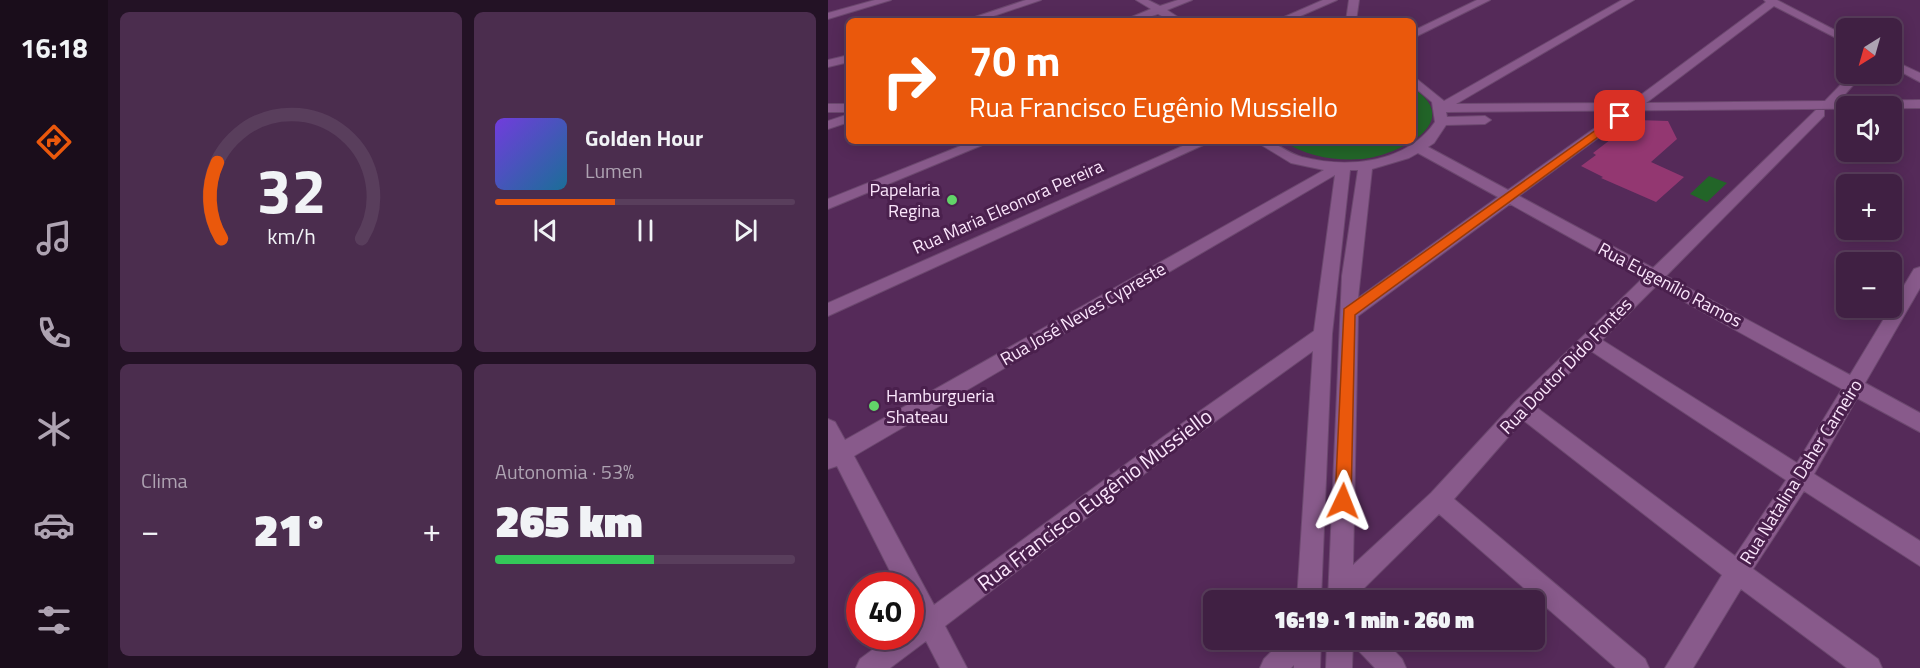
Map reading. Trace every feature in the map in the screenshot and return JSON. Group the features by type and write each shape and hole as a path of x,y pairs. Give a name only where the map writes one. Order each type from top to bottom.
{"street":[{"path":"828,16 886,0"},
{"path":"978,18 1036,0"},
{"path":"1140,0 1174,18"},
{"path":"1136,18 1187,0"},
{"path":"1287,18 1332,0"},
{"path":"1351,18 1354,0"},
{"path":"1416,34 1485,0"},
{"path":"1441,115 1629,0"},
{"path":"1789,0 1836,24"},
{"path":"1635,105 1771,1 1836,35"},
{"path":"1902,57 1920,67"},
{"path":"828,64 846,59"},
{"path":"1902,68 1920,78"},
{"path":"1266,144 1296,161 1340,168 1365,167 1404,157 1420,148 1436,133 1441,115 1434,96 1416,82"},
{"name":"Rua Doutor Dido Fontes","path":"1347,590 1440,500 1522,408 1848,84"},
{"path":"1441,115 1620,116 1920,104"},
{"path":"1441,115 1635,105 1824,109 1836,111"},
{"path":"828,108 846,108"},
{"path":"1902,114 1920,114"},
{"path":"1349,313 1620,116"},
{"path":"828,117 846,117"},
{"path":"828,125 846,118"},
{"path":"828,204 978,144"},
{"name":"Rua Maria Eleonora Pereira","path":"828,310 1198,144"},
{"name":"Rua Eugenílio Ramos","path":"1420,148 1920,423"},
{"path":"1340,590 1350,276 1365,167"},
{"path":"1310,590 1323,334 1340,168"},
{"name":"Rua José Neves Cypreste","path":"834,456 1340,168"},
{"name":"Rua Natalina Daher Carneiro","path":"1678,668 1737,572 1800,478 1920,273"},
{"name":"Rua Francisco Eugênio Mussiello","path":"869,668 1170,443 1323,334"},
{"path":"1590,341 1920,554"},
{"path":"1522,408 1737,572 1869,668"},
{"path":"828,428 834,456 902,572"},
{"path":"1440,500 1636,668"},
{"path":"924,612 954,668"},
{"path":"1273,668 1291,650"},
{"path":"1307,668 1308,650"},
{"path":"1339,668 1340,650"},
{"path":"1376,650 1393,668"}],"green space":[{"path":"1416,91 1427,101 1432,113 1429,125 1416,138"},
{"path":"1288,144 1408,144 1393,151 1363,159 1332,158 1311,154"},
{"path":"1709,176 1727,183 1707,202 1690,194"}],"building":[{"path":"1636,120 1668,121 1677,139 1651,162 1684,177 1656,202 1601,178 1603,177 1581,166 1596,155 1593,153"}],"place":[{"name":"Papelaria Regina","path":"952,200"},
{"name":"Hamburgueria Shateau","path":"874,406"}],"route":[{"path":"1343,501 1349,313 1620,116"}]}
